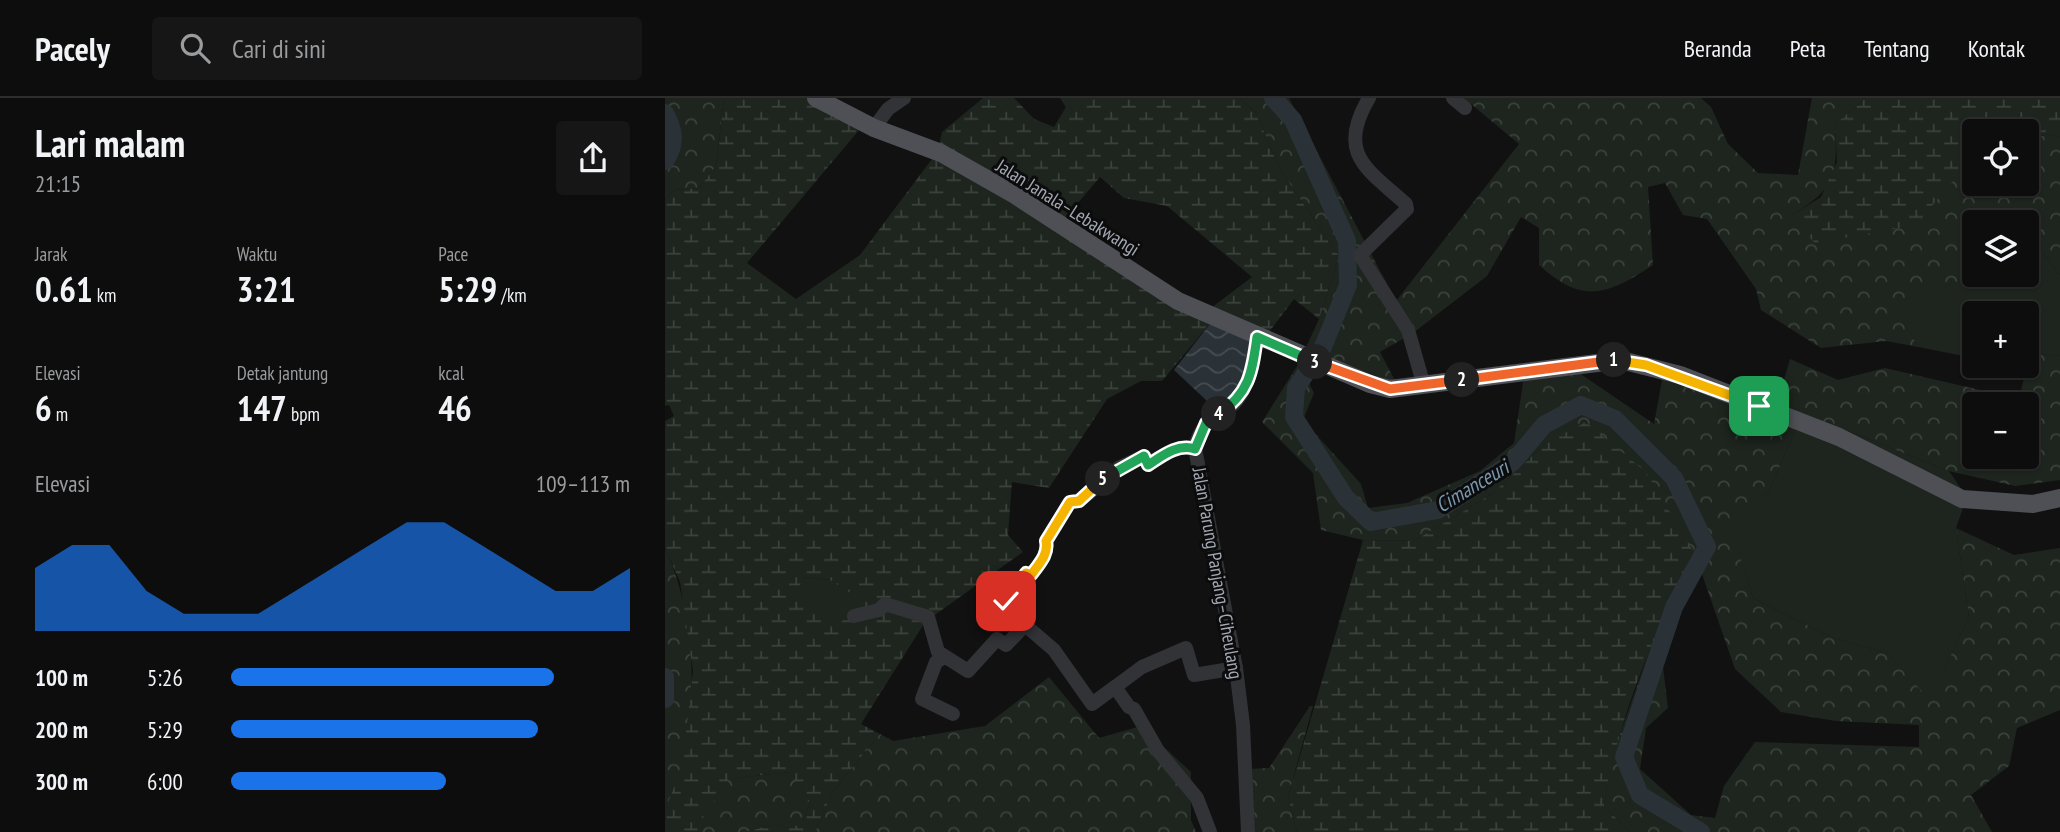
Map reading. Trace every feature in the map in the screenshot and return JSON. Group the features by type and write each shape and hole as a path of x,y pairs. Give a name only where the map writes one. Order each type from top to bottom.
{"main road":[{"name":"Jalan Janala–Lebakwangi","path":"815,98 873,128 941,153 1015,195 1178,301 1330,368 1390,389 1424,386"},
{"path":"1424,386 1621,360 1680,375 1839,437 1962,499 2033,504 2060,498"}],"street":[{"path":"873,128 888,109 904,98"},
{"path":"1369,98 1353,134 1359,162 1406,204 1407,209 1360,255 1408,330 1424,386"},
{"path":"1453,98 1465,108"},
{"name":"Jalan Parung Panjang–Ciheulang","path":"1248,832 1243,725 1236,668 1195,449 1206,423 1236,402 1251,376 1257,337"},
{"path":"1195,449 1187,446 1172,450 1148,465 1144,456 1120,467 1079,501 1070,502 1046,541 1048,550 1043,559 1031,575 1026,573 1006,601 1025,625 1054,650 1092,704 1142,667 1186,648 1194,675 1236,668"},
{"path":"854,615 879,610 885,604 928,617 938,652 968,670 997,639 1006,645 1025,625"},
{"path":"945,657 936,662 922,699 953,714"},
{"path":"1115,687 1129,707 1135,709 1158,751 1197,797 1210,832"}],"green space":[{"path":"665,98 724,98 716,166 699,188 674,190 665,199"},
{"path":"724,98 816,98 865,123 747,263 796,299 860,255 938,151 942,132 983,98 1014,98 1034,119 1054,127 1066,107 1060,98 1240,98 1256,113 1279,168 1339,256 1319,319 1294,299 1263,340 1213,320 1162,381 1141,381 1107,399 1049,488 1012,482 1008,535 1023,552 925,622 861,724 880,734 834,790 815,832 747,832 770,825 802,826 810,802 789,772 729,779 698,825 697,832 665,832 665,810 682,767 693,671 680,582 665,548 665,421 674,416 669,405 665,406 665,199 674,190 699,188 716,166","holes":["1100,177 1124,198 1167,206 1252,277 1203,314 1060,224","805,577 830,580 863,601 837,626 797,589"]},
{"path":"1240,98 1289,98 1396,301 1519,144 1464,98 1701,98 1711,107 1728,144 1758,173 1798,175 1812,98 1866,98 1835,124 1836,157 1825,189 1789,217 1962,160 1962,196 2039,196 2039,137 2049,134 2060,137 2060,275 2039,252 2039,210 1962,210 1962,280 1895,304 1918,347 1886,341 1821,348 1761,310 1756,289 1707,219 1683,215 1665,183 1648,187 1653,265 1608,289 1582,290 1569,286 1539,265 1539,228 1521,217 1487,276 1413,333 1380,352 1400,390 1299,363 1319,319 1339,256 1279,168 1256,113"},
{"path":"1866,98 2060,98 2060,137 2049,134 2039,137 2039,119 1962,119 1962,170 1916,225 1815,243 1789,217 1821,197 1837,162 1835,124"},
{"path":"2039,252 2060,275 2060,356 2039,354 2039,301 1962,301 1962,356 1918,347 1894,304 1962,280 1962,287 2039,287"},
{"path":"2039,354 2060,356 2060,480 2015,486 1949,471 1802,413 1769,492 1728,519 1753,598 1833,638 1887,653 1930,700 1969,617 1956,528 2014,555 2060,548 2060,710 2017,728 2009,766 1971,795 1992,832 1630,832 1604,806 1612,757 1658,626 1668,708 1646,728 1640,769 1691,815 1715,818 1724,786 1755,742 1919,747 1919,725 1836,721 1781,712 1735,669 1695,554 1546,443 1492,494 1414,541 1363,540 1321,530 1313,473 1262,422 1299,363 1314,393 1303,420 1361,484 1368,508 1407,503 1480,471 1514,443 1524,376 1566,364 1654,424 1665,364 1777,404 1790,359 1838,380 1885,368 1989,392 1962,392 1962,469 2039,469 2039,392 2021,392 2024,378 2039,378"},
{"path":"1802,413 1949,471 1967,497 1956,528 1969,617 1930,701 1887,653 1833,638 1753,598 1727,518 1769,492"},
{"path":"1586,422 1646,472 1695,554 1639,677 1610,773 1604,806 1630,832 1297,832 1288,797 1363,540 1414,541 1492,494 1546,443"},
{"path":"665,548 683,600 692,682 683,765 665,810"},
{"path":"805,577 830,580 864,601 837,627 796,589"},
{"path":"1049,677 1099,738 1141,726 1191,772 1191,820 1196,832 815,832 834,790 880,734 893,741 985,726"},
{"path":"1310,706 1313,706 1288,797 1297,832 1255,832 1248,769 1269,768"},
{"path":"790,772 810,802 802,827 770,825 747,832 697,832 697,825 729,779"}],"water":[{"path":"1213,320 1251,337 1254,371 1222,415 1174,370"}],"waterway":[{"name":"Cimanceuri","path":"1273,98 1293,120 1347,241 1348,285 1323,347 1296,388 1294,417 1346,498 1371,522 1438,510 1513,462 1544,425 1581,405 1615,419 1674,478 1707,547 1674,607 1624,757 1640,795 1701,832"},
{"name":"Cimanceuri","path":"665,113 673,137 665,161"},
{"name":"Cimanceuri","path":"665,677 665,699"}],"route":[{"path":"1006,601 1026,573 1031,575 1043,559 1048,550 1046,541 1070,502 1079,501 1120,467 1144,456 1148,465 1172,450 1187,446 1195,449 1198,436 1206,423 1236,402 1251,376 1257,337 1370,384 1390,389 1621,360 1680,375 1759,406"}]}
